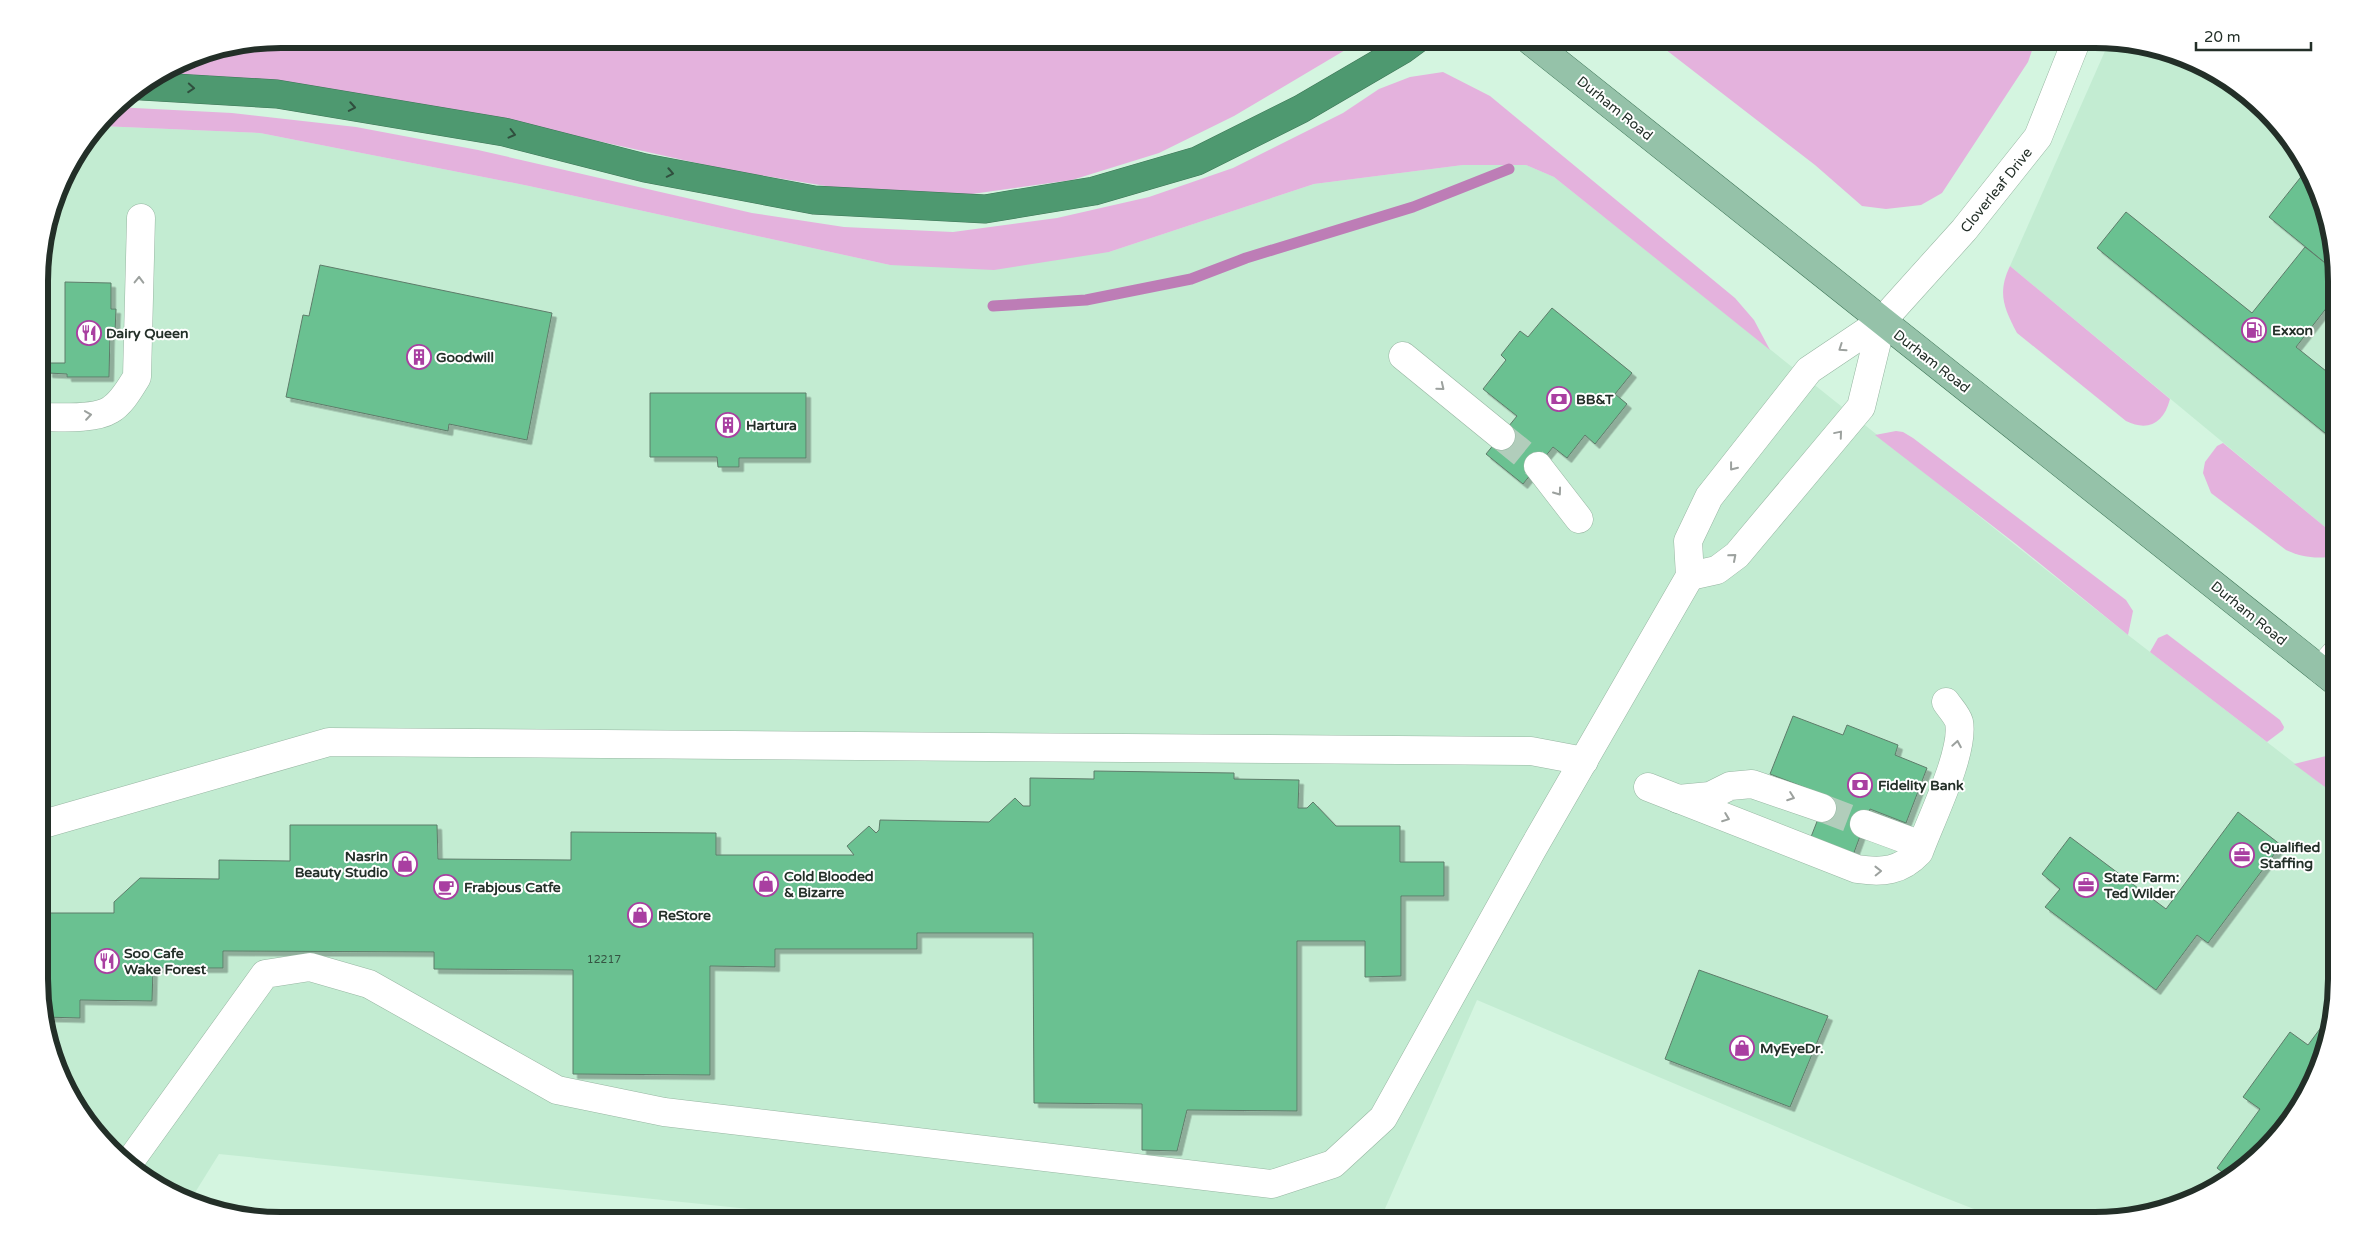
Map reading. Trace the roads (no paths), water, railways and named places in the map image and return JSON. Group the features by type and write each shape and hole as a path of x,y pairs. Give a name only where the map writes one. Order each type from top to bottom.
{"highway":[{"path":"152,87 277,94 504,132 645,168 814,200 985,209 1094,191 1197,161 1301,109 1405,48"}],"main road":[{"name":"Durham Road","path":"1539,48 1882,321 2328,666"}],"street":[{"name":"Cloverleaf Drive","path":"1882,321 1964,230 2038,137 2073,48"},
{"path":"48,417 87,416 109,410 124,396 137,377 141,218"},
{"path":"132,1158 265,974 310,966 369,984 558,1090 664,1112 1272,1184 1332,1164 1383,1118 1532,850 1690,576 1688,542 1709,497 1809,370 1882,321"},
{"path":"1690,576 1717,570 1737,555 1861,407 1882,321"},
{"path":"1403,356 1501,436"},
{"path":"1538,466 1579,519"},
{"path":"1648,787 1857,869 1876,872 1894,870 1909,863 1919,852 1954,760 1959,741 1959,721 1946,702"},
{"path":"48,823 329,742 1532,751 1584,762"},
{"path":"1676,799 1700,798 1730,786 1752,784 1822,808"},
{"path":"1864,824 1921,845"}],"waterway":[{"path":"993,306 1086,300 1191,279 1246,258 1413,207 1509,169"}],"tunnel":[{"path":"1501,436 1538,466"},
{"path":"1822,808 1864,824"}],"place":[{"name":"Exxon","path":"2254,330"},
{"name":"Dairy Queen","path":"89,333"},
{"name":"Goodwill","path":"419,357"},
{"name":"BB&T","path":"1559,399"},
{"name":"Hartura","path":"728,425"},
{"name":"Fidelity Bank","path":"1860,785"},
{"name":"Qualified Staffing","path":"2242,855"},
{"name":"Nasrin Beauty Studio","path":"405,864"},
{"name":"Cold Blooded & Bizarre","path":"766,884"},
{"name":"State Farm: Ted Wilder","path":"2086,885"},
{"name":"Frabjous Catfe","path":"446,887"},
{"name":"ReStore","path":"640,915"},
{"name":"Soo Cafe Wake Forest","path":"107,961"},
{"name":"MyEyeDr.","path":"1742,1048"}]}
